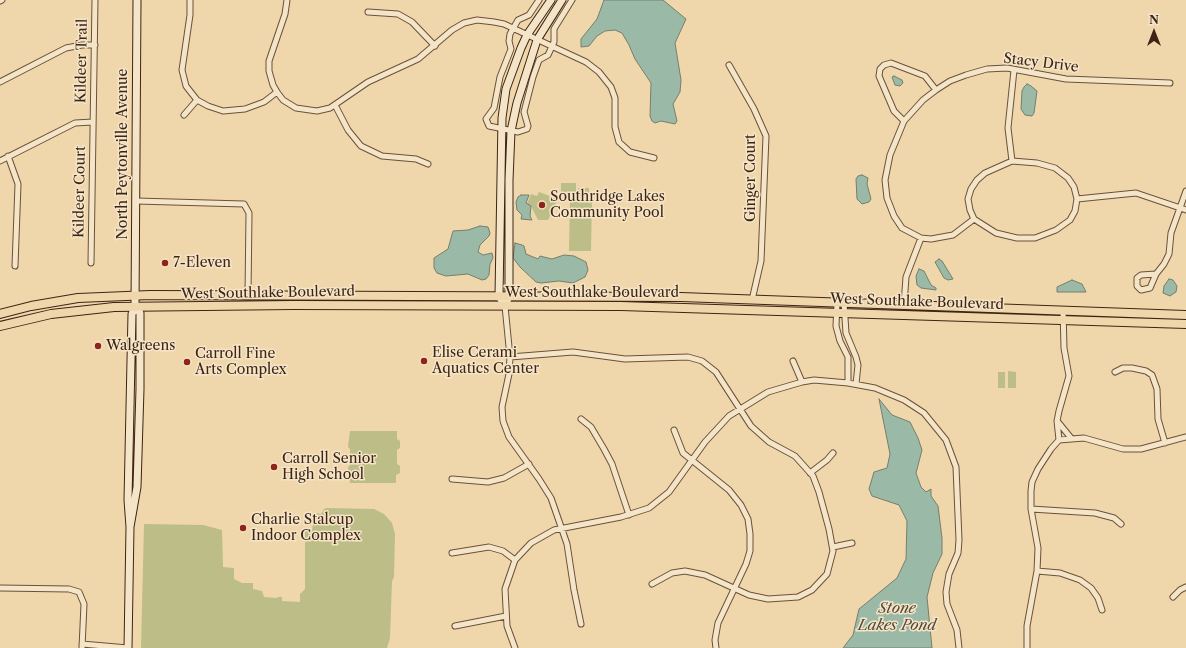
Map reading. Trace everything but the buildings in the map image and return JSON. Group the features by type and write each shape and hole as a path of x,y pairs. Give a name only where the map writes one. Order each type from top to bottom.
{"main road":[{"name":"West Southlake Boulevard","path":"0,314 78,298 135,295 248,295 509,296 752,300 1186,315"},
{"name":"West Southlake Boulevard","path":"0,326 60,313 114,307 505,306 621,306 1186,324"}],"street":[{"name":"Kildeer Trail","path":"93,122 95,0"},
{"name":"North Peytonville Avenue","path":"135,307 137,0"},
{"path":"190,0 190,16 182,70 186,86 197,100 208,106 223,111 245,109 264,102 277,92"},
{"path":"287,0 285,14 269,61 271,79 277,92 283,100 296,108 307,111 324,110 335,105 368,82 418,59 452,30 471,21 494,22 527,35 586,62 599,72 611,87 615,98 615,127 619,142 630,152 654,158"},
{"path":"540,0 529,15 518,20 509,37 511,49 500,77 494,108 486,119 489,126 500,130 518,132 527,129 528,126 524,112 533,77 539,60 546,57 552,47 556,36 554,29 572,0"},
{"path":"550,0 527,35 506,90 500,130 499,296 505,306 510,357 509,374 502,407 503,421 509,437 551,498 562,528 567,544 581,624"},
{"path":"505,306 509,296 509,180 511,131 517,103 537,40 562,0"},
{"path":"368,12 398,14 412,22 435,46"},
{"path":"0,82 66,48 82,45 95,45"},
{"path":"904,121 894,111 879,76 880,69 891,63 925,76 936,90"},
{"name":"Ginger Court","path":"729,65 754,109 766,136 761,261 752,300"},
{"name":"Stacy Drive","path":"920,238 902,228 894,216 886,198 885,180 890,155 904,121 923,100 950,81 987,69 1014,70 1066,79 1170,83"},
{"path":"1012,162 1008,128 1014,70"},
{"path":"184,115 197,100"},
{"path":"335,105 348,130 362,146 382,156 416,159 428,164"},
{"path":"0,160 75,123 93,122"},
{"name":"Kildeer Court","path":"91,263 93,122"},
{"path":"8,156 18,184 19,202 15,266"},
{"path":"1012,162 1037,163 1055,168 1068,178 1074,187 1077,199 1075,211 1070,220 1056,230 1035,238 1017,238 996,233 974,219 970,210 968,199 971,189 977,180 999,165 1012,162"},
{"path":"1156,274 1164,264 1169,254 1171,233 1186,191"},
{"path":"1077,199 1136,193 1186,210"},
{"path":"136,201 244,204 249,213 248,295"},
{"path":"904,305 906,277 920,238 932,239 953,235 974,219"},
{"path":"840,303 838,334 848,357 848,383"},
{"path":"840,303 840,312 846,333 858,365 856,384"},
{"path":"0,588 69,589 79,592 84,604 82,646 128,648 130,527 128,500 132,314 135,307"},
{"path":"130,527 137,487 140,389 140,314 135,307"},
{"path":"1059,440 1057,421 1061,399 1068,384 1069,376 1064,348 1063,310"},
{"path":"510,357 573,352 626,359 688,357 702,362 716,372 746,421 760,436 795,456 810,473 819,492 832,547 831,563 827,574 819,584 798,597 768,599 749,595 705,575 685,570 672,573 652,584"},
{"path":"794,361 802,382"},
{"path":"1115,372 1123,368 1132,368 1146,371 1152,375 1157,389 1158,420 1165,443"},
{"path":"515,648 507,626 505,589 515,560 538,538 562,528 629,515 654,505 669,492 716,429 739,408 768,392 814,380 856,384 888,393 917,407 941,432 953,454 957,476 956,505 959,548 949,574 946,592 947,604 957,630 959,648"},
{"path":"131,389 140,389"},
{"path":"581,419 591,427 612,464 629,515"},
{"path":"1057,421 1071,438"},
{"path":"674,430 680,449 729,490 741,505 748,519 750,551 718,623 715,640 716,648"},
{"path":"1027,648 1028,626 1037,571 1038,548 1031,509 1032,482 1051,449 1059,440 1071,438 1084,438 1127,450 1141,450 1186,437"},
{"path":"810,473 827,460 833,453"},
{"path":"452,479 488,482 510,475 529,464"},
{"path":"1031,509 1095,513 1114,518 1121,524"},
{"path":"832,547 852,543"},
{"path":"452,553 489,547 503,551 515,560"},
{"path":"1037,571 1060,573 1080,580 1091,588 1098,598 1102,610"},
{"path":"1173,597 1180,590 1186,587"},
{"path":"454,626 506,616"}],"green space":[{"path":"561,183 576,183 576,194 561,193"},
{"path":"578,188 589,188 589,197 578,197"},
{"name":"Southridge Lakes Community Pool","path":"539,192 558,199 548,220 538,220 531,206 527,204 531,194 537,196"},
{"path":"570,200 592,200 591,251 569,251"},
{"path":"1008,371 1016,372 1016,388 1008,388"},
{"path":"998,372 1005,372 1005,388 998,388"},
{"path":"350,431 397,431 397,439 400,441 400,448 397,450 397,464 400,466 400,473 396,475 396,483 350,483 348,467 350,465 350,449 348,447"},
{"path":"324,509 374,509 384,514 392,523 395,534 394,577 392,581 390,638 387,648 141,648 144,524 203,525 222,530 223,567 234,568 234,579 242,583 253,583 253,589 262,591 264,597 282,597 282,601 300,602 300,594 305,589 305,530 312,530 315,513 321,514"}],"water":[{"path":"604,0 663,0 686,19 675,43 681,80 680,92 673,104 677,121 675,124 661,121 655,123 652,121 650,116 651,83 635,59 622,33 615,30 605,31 597,36 589,46 581,47 581,39 597,19"},
{"path":"894,76 902,80 903,83 900,86 895,85 892,77"},
{"path":"1027,84 1037,91 1034,113 1032,116 1025,115 1021,109 1022,91"},
{"path":"862,175 868,178 867,184 871,199 869,202 862,204 857,199 856,179 858,176"},
{"path":"521,195 529,195 526,203 531,206 530,216 532,220 521,219 522,215 517,210 516,202 518,197"},
{"path":"480,226 488,227 490,233 480,245 478,252 483,255 492,253 493,258 490,264 489,275 486,279 482,280 468,274 446,276 437,273 434,268 434,258 448,249 453,231 468,230"},
{"path":"515,243 524,246 526,254 538,259 540,256 552,259 564,255 574,256 586,262 588,270 585,277 573,283 559,281 541,283 536,282 513,258"},
{"path":"939,259 942,261 953,279 948,280 944,278 935,262"},
{"path":"919,269 924,271 931,285 936,288 936,290 921,288 917,285 916,276"},
{"path":"1169,279 1173,280 1177,286 1176,292 1170,296 1163,293 1164,286"},
{"path":"1072,280 1082,284 1086,292 1057,292 1057,287"},
{"name":"Stone Lakes Pond","path":"879,399 892,415 910,422 922,450 916,473 921,487 926,492 931,489 931,496 938,506 942,538 942,554 933,573 927,597 932,648 843,648 853,635 859,609 897,578 906,559 907,521 899,505 872,496 869,489 874,472 887,468 890,454"}],"place":[{"name":"Southridge Lakes Community Pool","path":"542,205"},
{"name":"7-Eleven","path":"165,263"},
{"name":"Walgreens","path":"98,346"},
{"name":"Elise Cerami Aquatics Center","path":"424,361"},
{"name":"Carroll Fine Arts Complex","path":"187,362"},
{"name":"Carroll Senior High School","path":"274,467"},
{"name":"Charlie Stalcup Indoor Complex","path":"243,528"}]}
